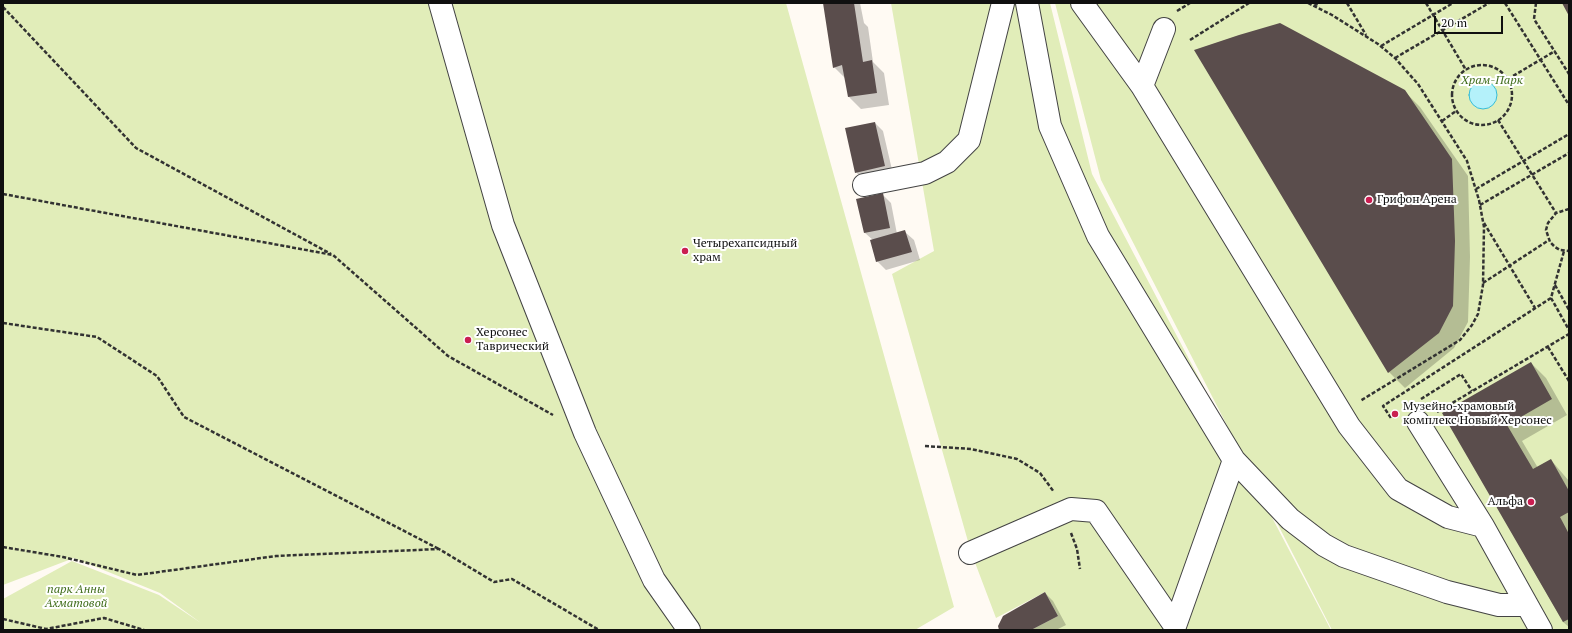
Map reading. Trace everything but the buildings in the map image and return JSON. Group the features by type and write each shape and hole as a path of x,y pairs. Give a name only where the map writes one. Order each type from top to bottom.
{"lane":[{"path":"440,3 503,225 585,433 654,580 690,630"},
{"path":"864,185 925,173 947,162 970,140 1003,3"},
{"path":"1027,3 1050,126 1098,236 1234,460 1290,519 1324,545 1344,556 1447,592 1499,605 1527,605"},
{"path":"1082,3 1142,86 1349,426 1398,489 1448,517 1483,526"},
{"path":"1142,86 1170,20"},
{"path":"1417,412 1541,630"},
{"path":"1177,628 1234,460"},
{"path":"970,552 1070,509 1096,511 1177,628"}],"path":[{"path":"1170,20 1190,3"},
{"path":"1190,40 1249,3"},
{"path":"1308,3 1381,46 1395,58 1418,84 1467,161 1476,189 1482,221 1484,256 1483,283 1478,314 1460,340 1341,412"},
{"path":"1314,6 1319,3"},
{"path":"1347,3 1368,37"},
{"path":"1426,3 1466,70"},
{"path":"1381,46 1453,3"},
{"path":"1395,58 1489,3"},
{"path":"1505,3 1569,105"},
{"path":"1536,3 1534,19 1569,74"},
{"path":"3,7 136,148 333,255 448,356 585,433"},
{"path":"1508,79 1555,51"},
{"path":"1478,65 1488,65 1498,69 1508,79 1513,93 1512,103 1507,112 1492,124 1481,125 1472,123 1463,118 1456,111 1452,91 1455,82 1466,70 1478,65"},
{"path":"1442,121 1456,111"},
{"path":"1498,120 1556,213"},
{"path":"1476,189 1569,134"},
{"path":"1480,205 1569,153"},
{"path":"3,194 333,255"},
{"path":"1569,209 1556,213 1548,223 1546,230 1549,240 1554,247 1564,251 1569,251"},
{"path":"1482,221 1535,308"},
{"path":"1483,283 1549,240"},
{"path":"1397,414 1391,418 1383,406 1551,298 1564,251"},
{"path":"1555,285 1569,310"},
{"path":"1551,298 1569,330"},
{"path":"3,323 97,337 157,376 184,417 440,549 494,582 512,579 600,630"},
{"path":"1417,412 1472,391 1569,334"},
{"path":"1548,347 1569,381"},
{"path":"1417,412 1462,374 1472,391"},
{"path":"925,446 971,449 1017,459 1040,473 1057,496 1077,549 1080,569"},
{"path":"3,547 63,557 137,575 276,556 440,549"},
{"path":"3,619 46,629 104,618 144,630"}],"green space":[{"name":"парк Анны Ахматовой","path":"3,3 786,3 954,607 915,630 3,630 3,599 72,561 159,595 201,623 160,593 74,558 3,585"},
{"path":"891,3 1050,3 1092,174 1331,630 1031,630 1058,616 1045,592 996,618 971,552 892,274 934,251"},
{"name":"Музейно-храмовый комплекс Новый Херсонес","path":"1055,3 1569,3 1569,630 1332,630 1101,180"}],"water":[{"path":"1483,81 1493,85 1497,95 1493,105 1483,109 1473,105 1469,95 1473,85"}],"place":[{"name":"Грифон Арена","path":"1369,200"},
{"name":"Четырехапсидный храм","path":"685,251"},
{"name":"Херсонес Таврический","path":"468,340"},
{"name":"Музейно-храмовый комплекс Новый Херсонес","path":"1395,414"},
{"name":"Альфа","path":"1531,502"}],"park label":[{"name":"Храм-Парк","path":"1492,81"}]}
